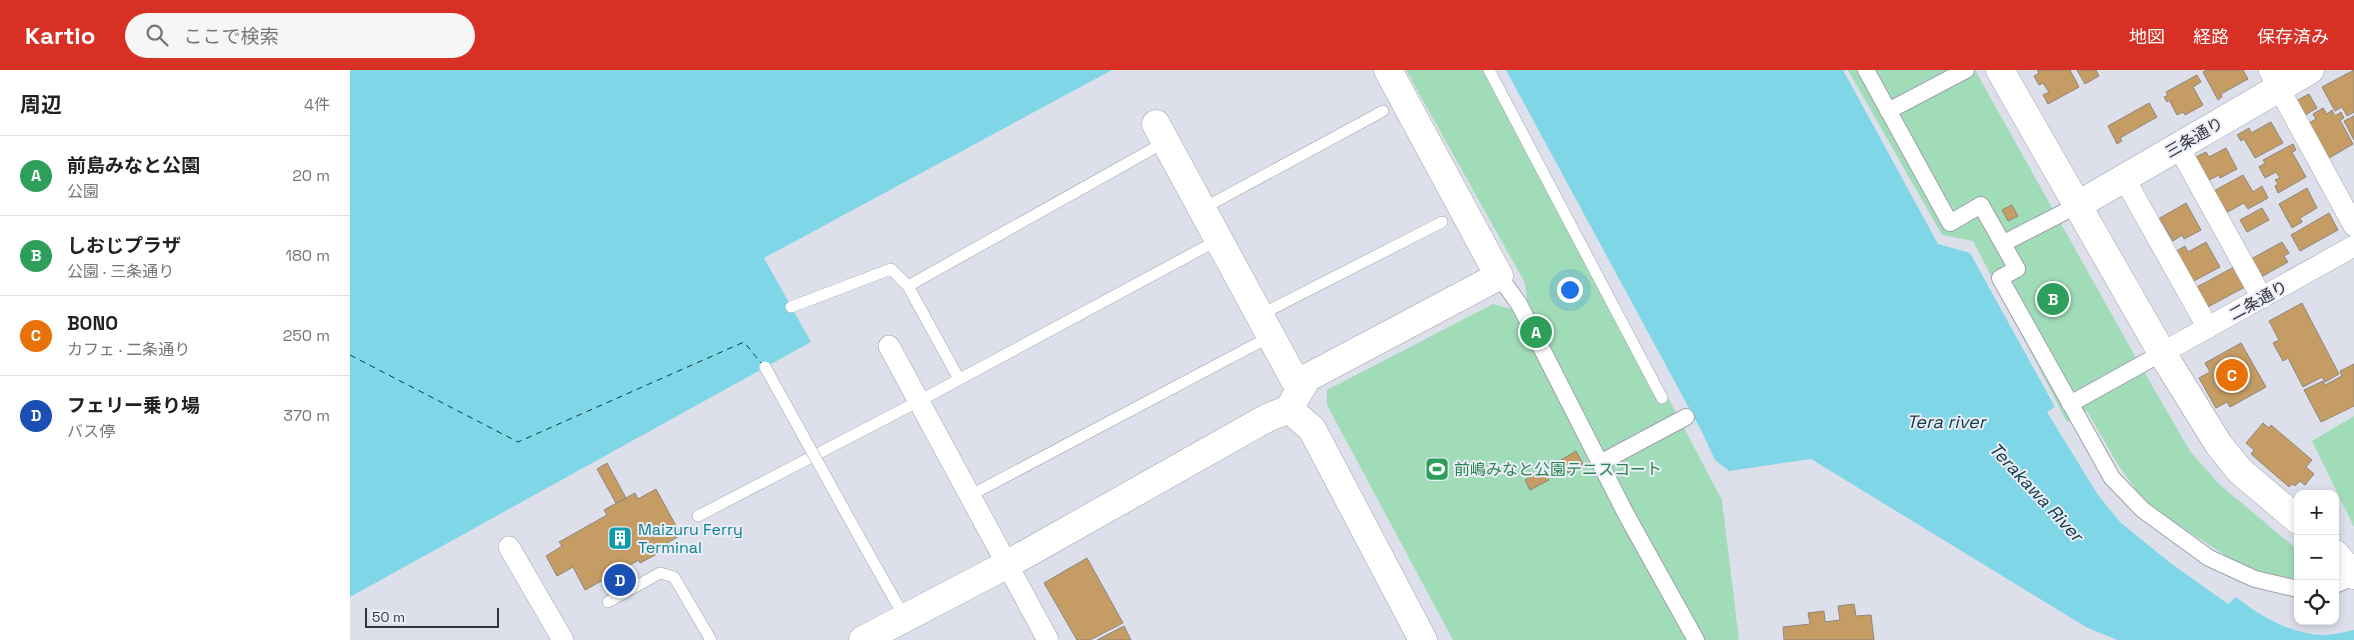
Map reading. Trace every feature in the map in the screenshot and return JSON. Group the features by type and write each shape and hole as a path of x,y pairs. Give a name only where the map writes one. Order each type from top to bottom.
{"street":[{"path":"1388,70 1499,276 1519,304 1600,463 1696,640"},
{"path":"1866,70 1950,223 1981,205 2017,269 2000,278 2112,478 2143,510 2208,558 2255,580 2294,588"},
{"path":"1888,111 1966,70"},
{"path":"2000,70 2162,354 2219,445 2240,471 2294,517"},
{"name":"三条通り","path":"2078,205 2178,146 2274,79 2310,70"},
{"path":"2274,79 2354,226"},
{"path":"1161,133 1265,325 1294,399 1312,429 1423,640"},
{"path":"2178,146 2262,298"},
{"path":"2124,178 2208,328"},
{"path":"2004,244 2078,205"},
{"name":"二条通り","path":"2162,354 2354,246"},
{"path":"863,640 1008,564 1266,418 1294,399 1307,378 1499,276"},
{"path":"889,346 1048,640"},
{"path":"2070,404 2162,354"},
{"path":"1600,463 1686,417"},
{"path":"509,547 564,640"},
{"path":"2339,559 2354,576 2339,583"}],"lane":[{"path":"1488,70 1662,398"},
{"path":"1202,210 1383,111"},
{"path":"908,286 1161,133"},
{"path":"971,495 1442,222"},
{"path":"698,516 919,401 1218,240"},
{"path":"791,307 891,269 908,286 960,379"},
{"path":"765,367 905,618"},
{"path":"608,602 660,573 674,577 711,640"}],"green space":[{"path":"1406,70 1495,70 1722,500 1739,640 1453,640 1327,405 1327,390 1493,304 1511,309 1527,300 1525,283"},
{"path":"1848,70 1975,70 2190,451 2219,484 2294,547 2294,578 2251,572 2146,504 2117,463 2087,411 2067,422 1973,241 1942,235"},
{"path":"2354,416 2354,527 2339,496 2339,490 2336,490 2312,441"}],"water":[{"path":"350,70 1112,70 764,258 811,342 350,597"},
{"path":"1506,70 1843,70 1938,244 1970,253 2055,407 2047,412 2098,495 2120,522 2169,562 2228,604 2236,597 2266,618 2288,628 2311,634 2327,635 2354,630 2354,640 2117,640 2086,627 1811,459 1729,471 1715,460 1702,432"}],"building":[{"path":"2037,70 2070,70 2079,87 2048,104 2043,95 2049,92 2043,83 2039,85 2034,76 2039,73"},
{"path":"2077,70 2096,70 2099,76 2085,84"},
{"path":"2207,70 2243,70 2248,79 2221,94 2222,97 2218,100 2203,72"},
{"path":"2354,70 2354,112 2347,116 2342,107 2335,111 2322,87"},
{"path":"2197,75 2201,82 2193,87 2203,105 2185,115 2183,112 2177,115 2169,100 2167,102 2164,97 2168,95 2166,92"},
{"path":"2309,94 2317,108 2302,117 2294,102"},
{"path":"2149,103 2157,117 2120,138 2122,141 2117,144 2108,126"},
{"path":"2323,108 2327,114 2332,110 2335,116 2341,112 2344,118 2340,120 2353,144 2326,160 2307,124 2316,119 2313,114"},
{"path":"2354,116 2354,140 2344,121"},
{"path":"2271,122 2283,143 2255,158 2244,139 2241,141 2237,135 2249,128 2251,133"},
{"path":"2293,144 2296,150 2292,152 2306,177 2278,193 2275,186 2278,184 2275,180 2280,178 2276,172 2265,178 2259,167 2265,163 2263,160"},
{"path":"2226,148 2237,169 2220,178 2219,175 2207,181 2194,158 2206,152 2209,157"},
{"path":"2243,175 2253,192 2262,186 2268,198 2248,209 2244,203 2224,214 2212,192"},
{"path":"2307,188 2317,208 2300,218 2302,222 2292,228 2279,204"},
{"path":"2186,203 2201,230 2184,239 2182,235 2173,241 2162,222 2160,223 2158,219"},
{"path":"2012,205 2018,216 2008,221 2002,210"},
{"path":"2262,208 2269,220 2247,232 2240,220"},
{"path":"2329,213 2338,230 2300,251 2291,235"},
{"path":"2206,242 2220,267 2192,282 2175,252 2185,246 2188,252"},
{"path":"2282,242 2289,253 2284,256 2288,262 2261,277 2251,259"},
{"path":"2234,267 2245,287 2206,308 2195,288"},
{"path":"2302,303 2339,374 2325,382 2322,377 2303,387 2288,358 2283,361 2273,343 2279,340 2269,321"},
{"path":"2241,343 2266,387 2230,407 2227,402 2216,408 2199,378 2210,372 2205,363"},
{"path":"2354,364 2354,406 2321,422 2304,390 2323,381 2325,385 2342,376 2340,371"},
{"path":"2263,423 2269,428 2271,425 2312,460 2306,467 2314,474 2305,485 2300,481 2295,486 2292,484 2289,487 2251,454 2254,450 2246,443"},
{"path":"1576,451 1583,464 1568,473 1561,460"},
{"path":"607,463 626,498 616,503 597,469"},
{"path":"1543,469 1549,480 1530,490 1525,480"},
{"name":"Maizuru Ferry Terminal","path":"656,489 681,535 657,549 659,553 640,563 639,560 585,590 573,567 557,576 546,556 562,546 559,542 607,515 604,510 635,493 638,499"},
{"path":"1087,558 1123,623 1090,640 1077,640 1044,583"},
{"path":"1854,604 1856,616 1871,615 1874,640 1784,640 1783,627 1810,624 1808,613 1824,611 1825,622 1840,620 1838,606"},
{"path":"1124,626 1131,640 1097,640"}],"ferry route":[{"path":"350,355 518,442 744,342 761,363"}],"place":[{"name":"しおじプラザ","path":"2053,299"},
{"name":"前島みなと公園","path":"1536,332"},
{"name":"BONO","path":"2232,375"},
{"name":"前嶋みなと公園テニスコート","path":"1437,469"},
{"name":"Maizuru Ferry Terminal","path":"620,538"},
{"name":"フェリー乗り場","path":"620,580"}],"water label":[{"name":"Tera river","path":"1946,422"},
{"name":"Terakawa River","path":"2036,492"}]}
